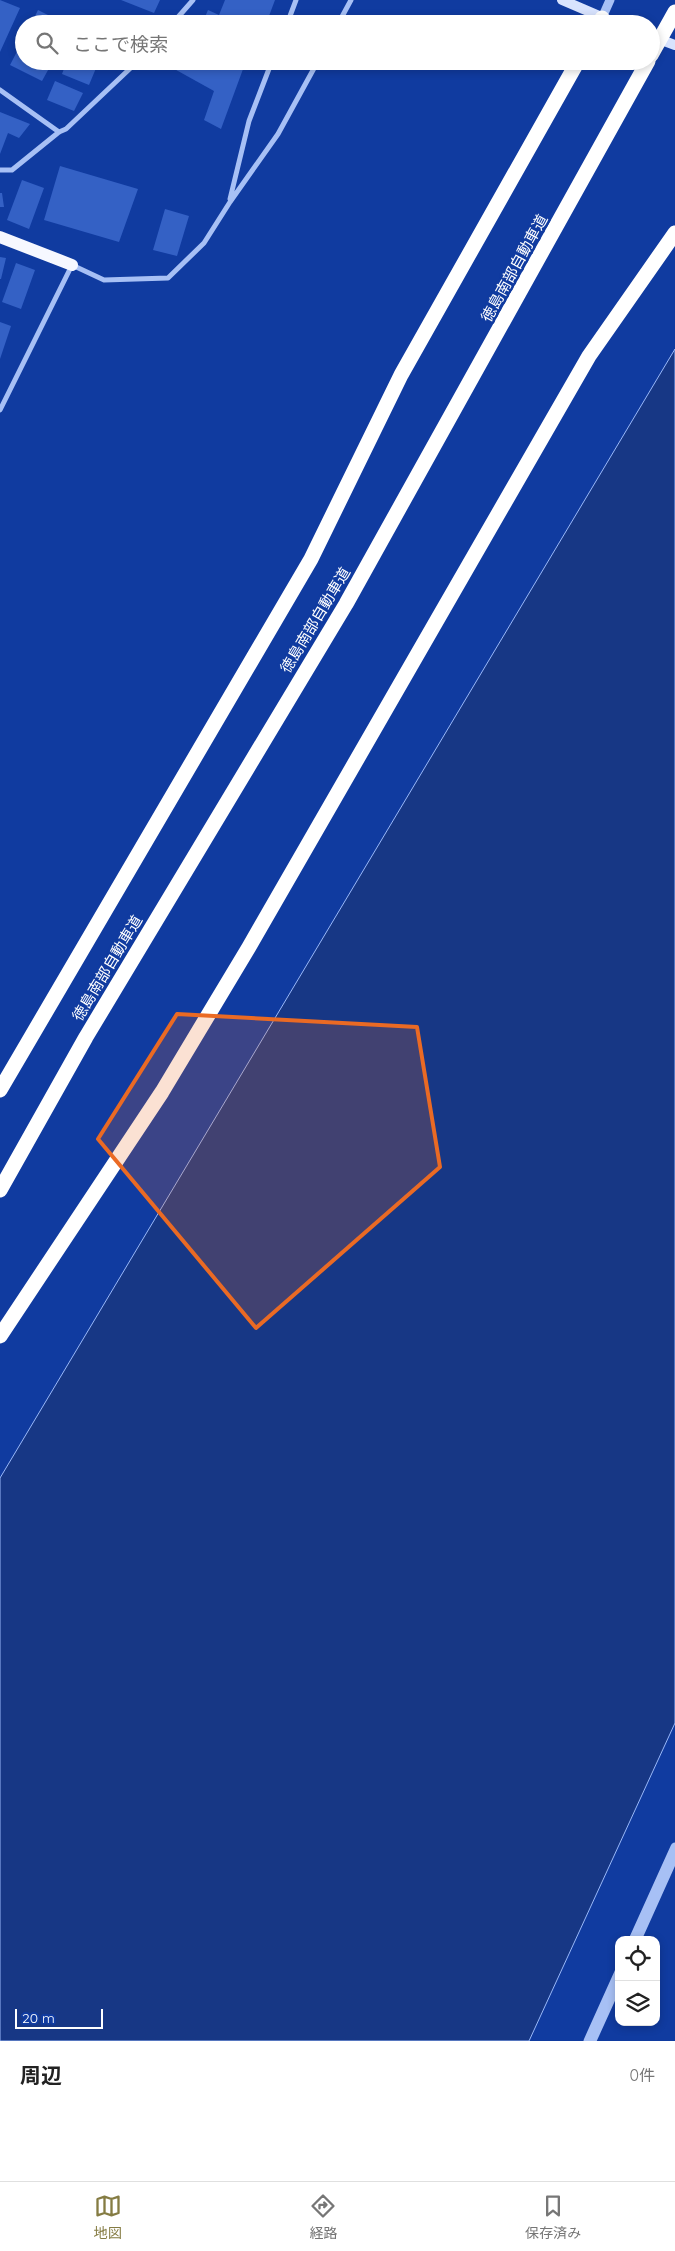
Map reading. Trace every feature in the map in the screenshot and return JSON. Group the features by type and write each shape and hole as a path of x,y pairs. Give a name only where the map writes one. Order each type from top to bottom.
{"highway":[{"path":"660,39 675,12"},
{"path":"0,1090 311,559 401,375 573,70"},
{"name":"徳島南部自動車道","path":"0,1190 86,1037 346,604 643,70"},
{"path":"0,1336 162,1092 249,946 589,356 675,233"}],"main road":[{"path":"562,0 590,15"},
{"path":"660,39 675,45"},
{"path":"0,237 72,265"}],"street":[{"path":"180,15 193,0"},
{"path":"290,15 296,0"},
{"path":"342,15 350,0"},
{"path":"604,15 610,0"},
{"path":"0,170 12,170 59,132 66,129 128,70"},
{"path":"230,202 249,121 269,70"},
{"path":"0,410 72,265 104,280 168,278 204,243 230,202 278,134 313,70"},
{"path":"0,90 59,132"},
{"path":"635,1936 675,1847"},
{"path":"641,1936 675,1860"},
{"path":"588,2041 615,1981"},
{"path":"594,2041 615,1995"}],"highlighted area":[{"path":"177,1014 417,1027 440,1167 256,1328 98,1139"}],"water":[{"path":"675,349 675,1723 529,2041 0,2041 0,1478"}],"building":[{"path":"0,0 20,8 15,15 15,19 0,52"},
{"path":"121,0 160,0 154,13"},
{"path":"225,0 275,0 269,15 219,15"},
{"path":"38,10 48,15 36,15"},
{"path":"208,10 219,15 206,15"},
{"path":"15,55 15,68 10,65"},
{"path":"20,70 48,70 42,81"},
{"path":"64,70 95,70 89,85 62,74"},
{"path":"176,70 243,70 221,129 204,120 214,91"},
{"path":"55,81 83,93 74,111 47,100"},
{"path":"0,112 30,124 19,138 8,133 0,154"},
{"path":"60,166 138,189 119,242 44,220"},
{"path":"22,180 44,188 29,229 7,220"},
{"path":"0,193 2,193 4,207 0,207"},
{"path":"165,209 189,216 177,256 153,250"},
{"path":"0,257 6,258 1,279 0,279"},
{"path":"16,263 35,270 21,309 2,302"},
{"path":"0,322 11,326 0,359"}]}
